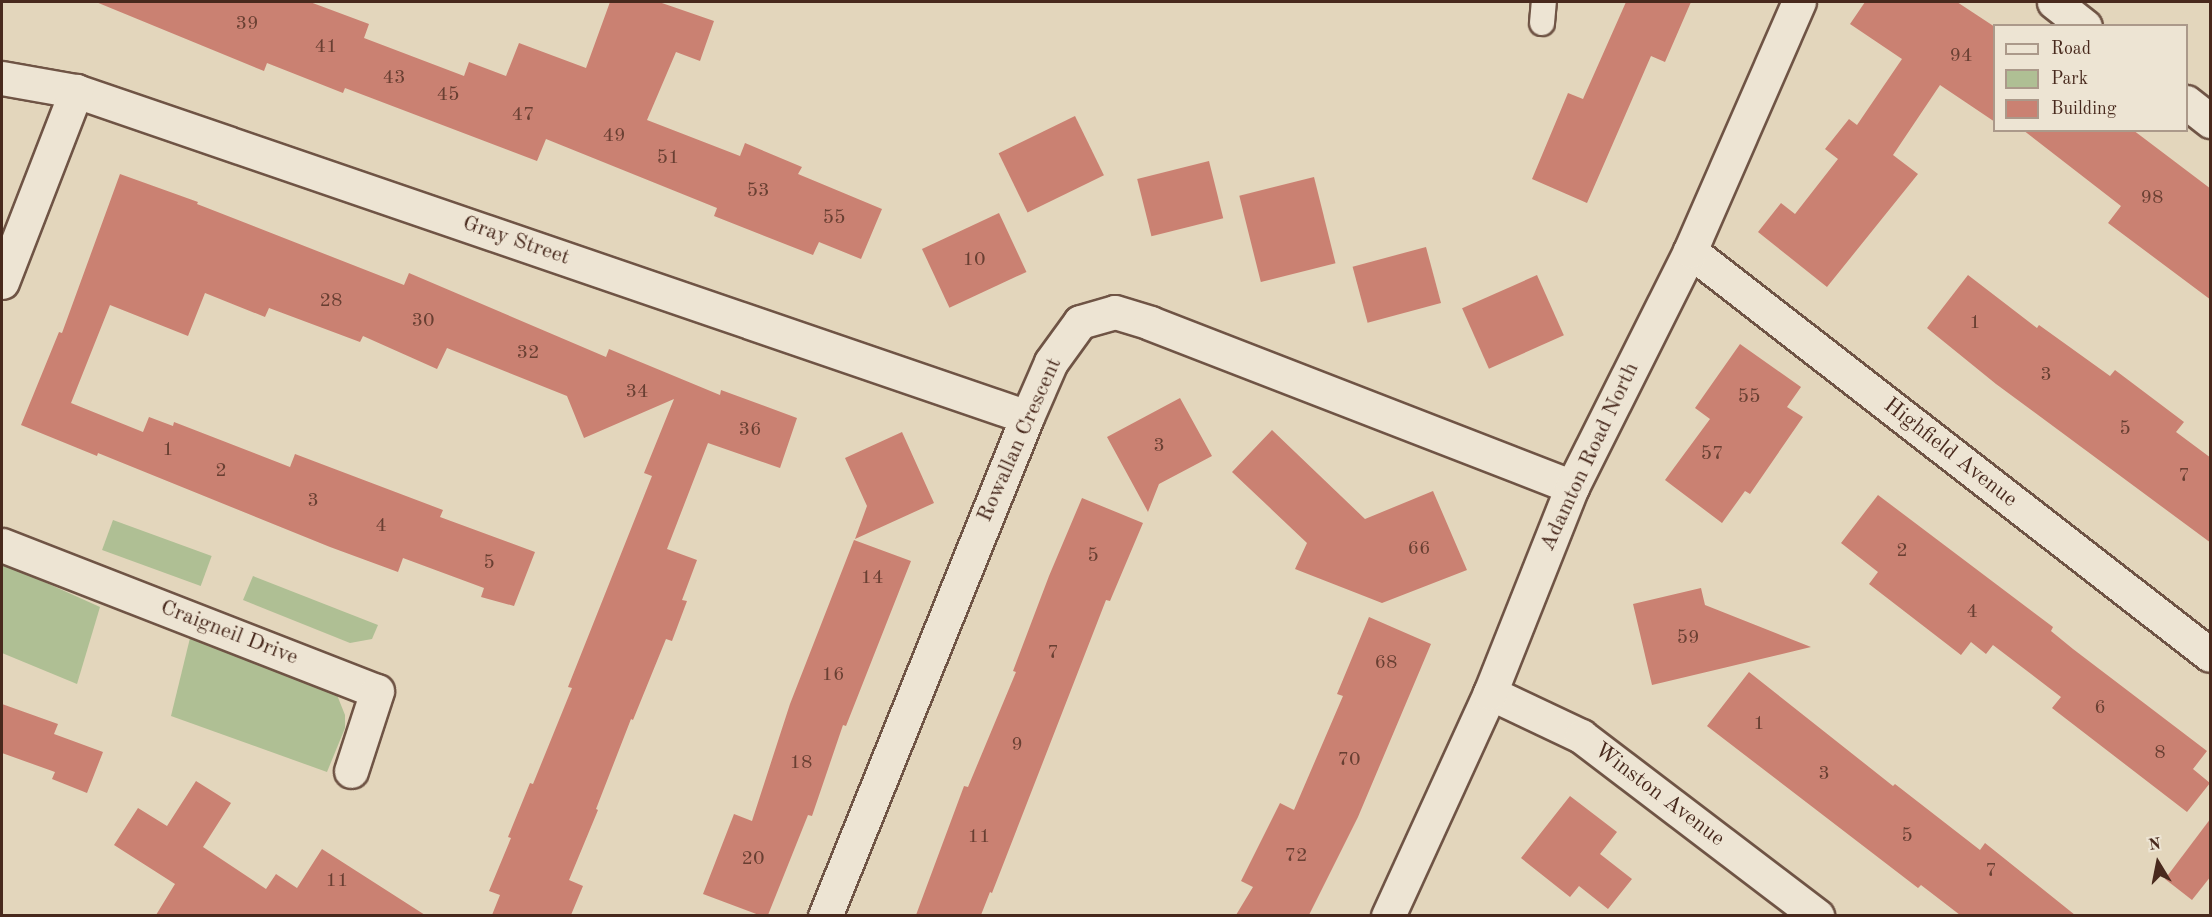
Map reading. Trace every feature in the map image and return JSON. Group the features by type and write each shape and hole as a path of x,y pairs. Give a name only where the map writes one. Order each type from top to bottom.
{"street":[{"name":"Adamton Road North","path":"1388,915 1490,693 1572,487 1690,251 1799,2"},
{"path":"2054,2 2082,24"},
{"name":"Gray Street","path":"2,78 76,91 1027,417"},
{"path":"2,282 76,91"},
{"path":"2188,103 2211,120"},
{"name":"Highfield Avenue","path":"1690,251 2211,655"},
{"name":"Rowallan Crescent","path":"825,915 1027,417 1052,362 1080,322 1115,312 1572,487"},
{"name":"Craigneil Drive","path":"2,545 377,691 351,771"},
{"name":"Winston Avenue","path":"1490,693 1581,736 1817,915"}],"green space":[{"path":"113,520 212,556 201,586 102,550"},
{"path":"2,563 100,607 77,684 2,653"},
{"path":"253,576 378,625 372,639 350,643 243,600"},
{"path":"190,638 335,690 345,715 345,728 327,772 171,716"}],"building":[{"path":"96,2 310,2 369,24 364,38 464,76 469,62 506,76 519,43 586,68 610,2 659,2 714,21 700,61 676,52 647,120 740,156 745,143 802,167 798,174 882,209 861,259 819,242 813,255 714,216 717,208 546,139 537,161 345,88 343,93 267,63 264,71"},
{"path":"1626,2 1691,2 1665,62 1651,56 1587,203 1532,179 1568,93 1583,99"},
{"path":"1865,2 1957,2 1993,26 1993,121 1940,85 1893,155 1918,174 1827,287 1758,232 1781,203 1795,214 1838,159 1825,149 1849,119 1857,125 1902,59 1850,24"},
{"path":"1075,116 1104,175 1028,213 999,153"},
{"path":"2026,132 2136,132 2211,189 2211,300 2108,223 2121,206"},
{"path":"1209,161 1223,218 1151,236 1137,179"},
{"path":"120,174 198,202 197,204 404,285 409,273 606,357 609,349 720,395 721,390 797,418 780,468 708,443 667,549 697,560 682,600 687,601 672,641 666,639 633,720 631,719 596,809 598,810 569,880 583,886 571,915 492,915 500,895 489,891 530,783 533,784 572,688 568,687 652,476 644,473 674,399 584,438 567,396 447,348 437,369 363,336 360,342 269,308 265,317 205,293 188,336 110,305 71,403 143,432 149,417 173,426 174,422 290,467 295,454 443,510 440,517 535,552 514,606 481,597 484,588 403,558 398,572 330,547 98,453 97,456 21,425 59,332 62,333"},
{"path":"1314,177 1336,263 1261,282 1239,196"},
{"path":"999,213 1026,272 949,308 922,249"},
{"path":"1426,247 1441,303 1368,323 1353,267"},
{"path":"1537,275 1564,335 1489,369 1462,308"},
{"path":"1968,275 2037,328 2039,325 2110,376 2115,370 2184,422 2176,432 2211,458 2211,543 1996,384 1927,328"},
{"path":"1740,344 1801,387 1787,407 1803,417 1750,494 1745,491 1722,523 1665,480 1710,419 1695,408"},
{"path":"1180,398 1212,456 1159,484 1148,512 1107,437"},
{"path":"1272,430 1365,519 1433,491 1467,570 1382,603 1295,569 1307,543 1232,472"},
{"path":"902,432 934,503 855,539 867,506 845,458"},
{"path":"1878,495 2053,627 2051,631 2073,649 2207,751 2193,769 2210,783 2187,812 2052,708 2061,697 1993,645 1986,654 1971,642 1961,655 1869,584 1878,572 1841,543"},
{"path":"1082,498 1143,523 1110,601 1106,600 992,893 990,892 981,915 916,915 964,786 968,787 1016,672 1013,671 1049,576"},
{"path":"854,540 911,561 846,726 843,725 812,816 808,815 768,915 759,915 703,894 734,814 752,821 790,704"},
{"path":"1701,588 1705,605 1811,647 1652,685 1633,604"},
{"path":"1369,617 1431,644 1358,817 1309,915 1236,915 1253,887 1241,881 1280,803 1294,810 1343,696 1337,694"},
{"path":"1749,672 1893,786 1895,784 1980,850 1985,843 2075,915 1960,915 1921,885 1918,888 1707,726"},
{"path":"2,704 58,724 54,734 103,752 87,793 52,779 55,772 2,753"},
{"path":"196,781 231,803 203,847 266,889 276,874 297,888 322,849 425,915 156,915 175,884 114,845 138,808 167,826"},
{"path":"1570,796 1617,832 1600,854 1632,879 1608,909 1579,886 1570,897 1521,858"},
{"path":"2211,818 2211,876 2192,900 2165,879"}]}
